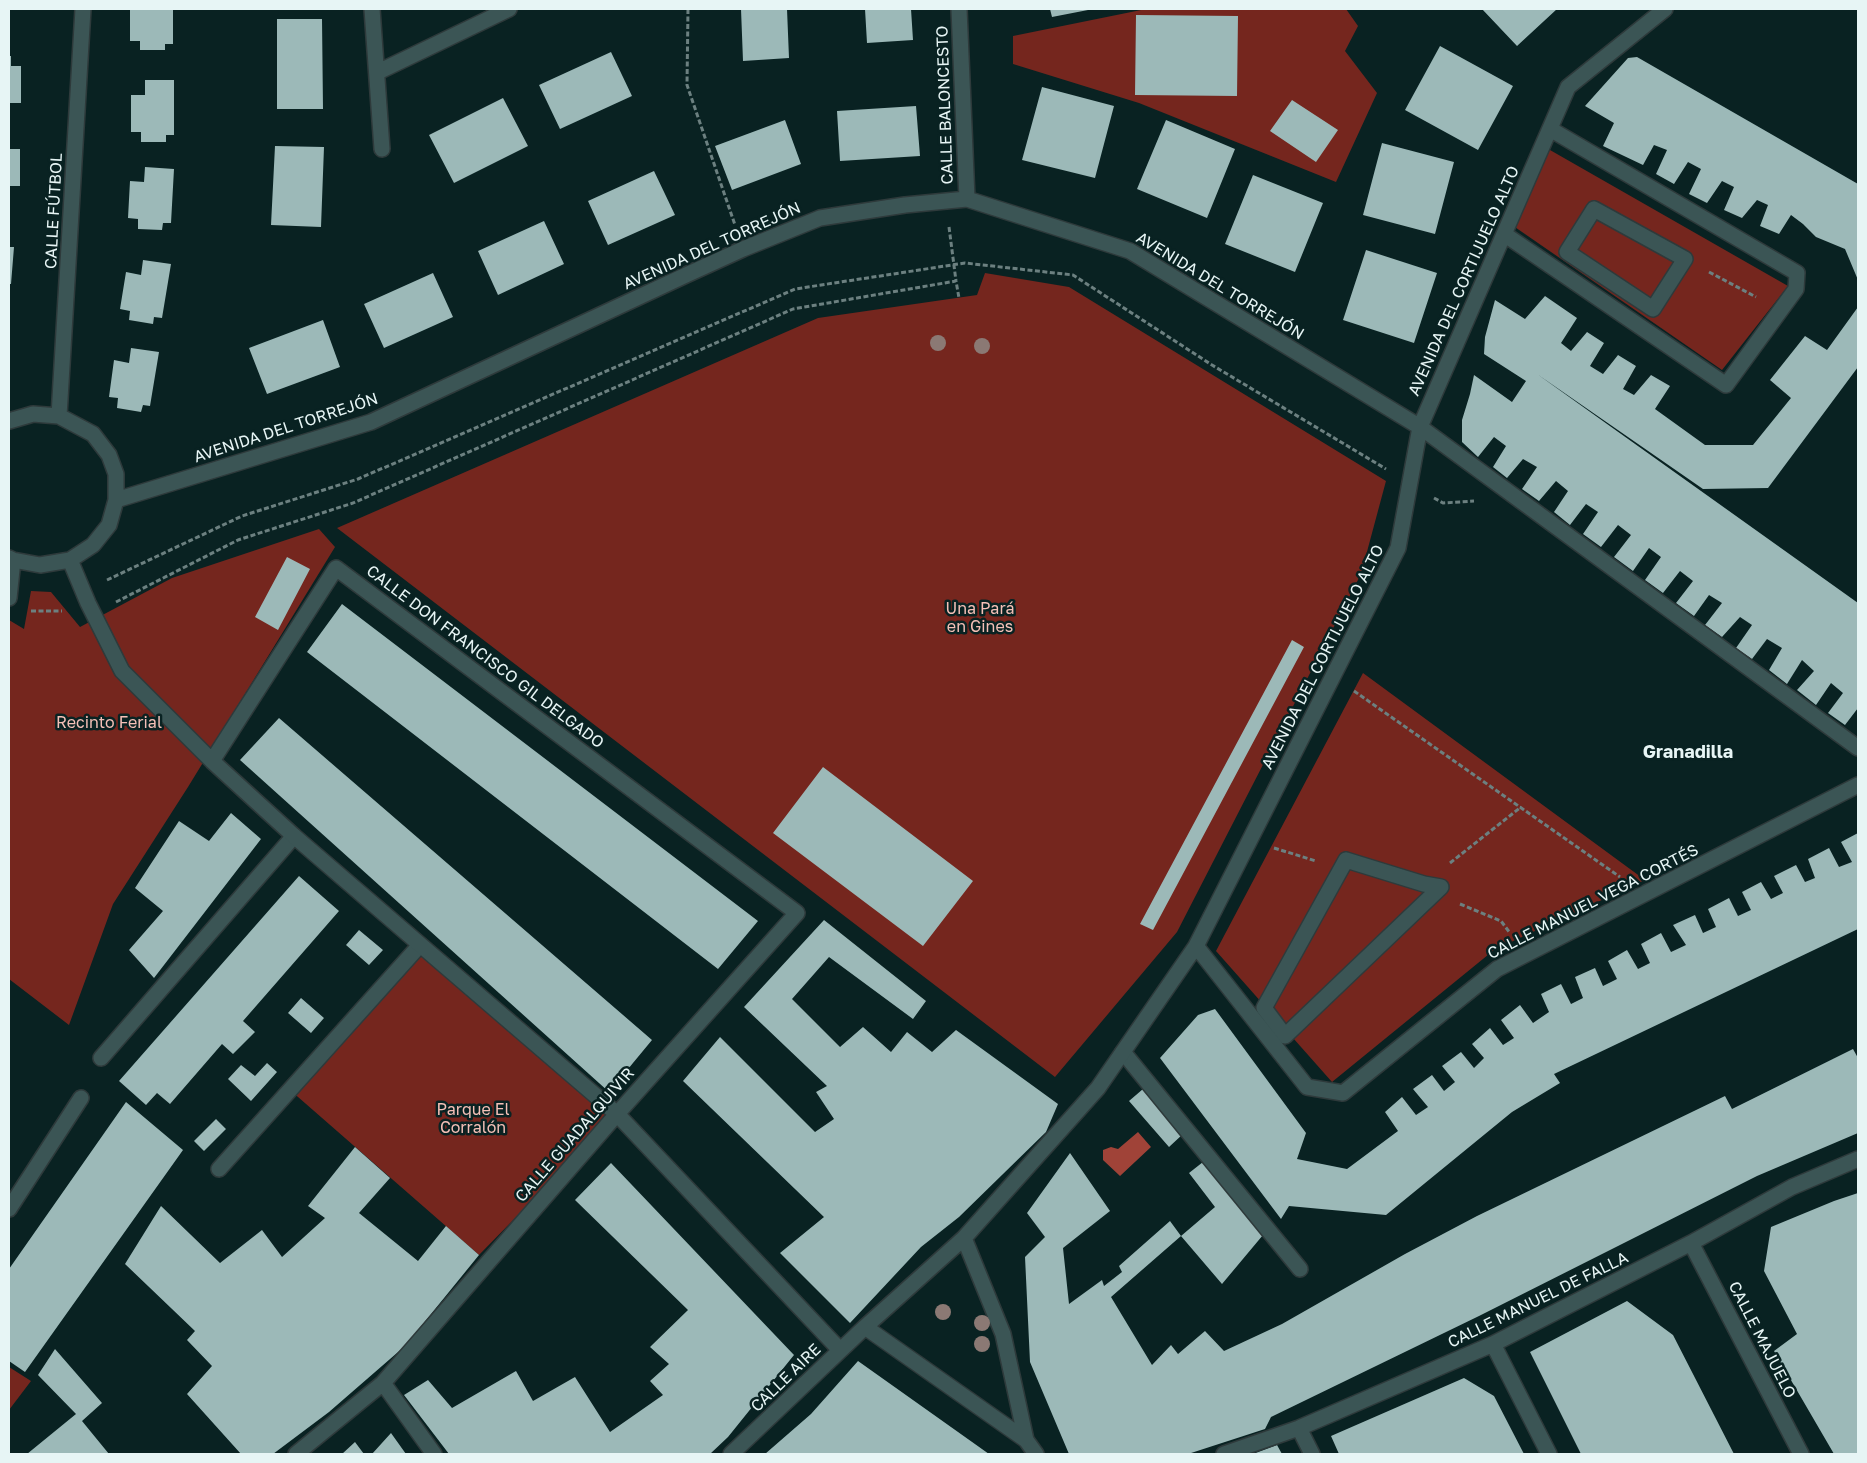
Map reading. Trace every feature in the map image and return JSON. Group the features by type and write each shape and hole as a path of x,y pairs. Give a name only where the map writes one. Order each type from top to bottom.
{"street":[{"name":"CALLE FÚTBOL","path":"59,416 83,9"},
{"path":"372,9 382,149"},
{"path":"378,72 509,9"},
{"name":"CALLE BALONCESTO","path":"959,9 967,199"},
{"name":"AVENIDA DEL CORTIJUELO ALTO","path":"964,1238 1098,1088 1196,946 1398,548 1420,427 1568,87 1666,9"},
{"path":"1504,234 1726,385 1796,289 1797,273 1550,129"},
{"name":"AVENIDA DEL TORREJÓN","path":"116,500 371,422 742,249 820,218 905,205 967,199 1130,251 1420,427 1858,748"},
{"path":"1594,209 1685,259 1653,309 1566,252 1594,209"},
{"path":"9,421 33,414 59,416 93,434 109,455 116,474 116,500 109,525 93,545 70,560 40,565 11,559 9,598"},
{"path":"70,560 122,671 212,761 294,836 617,1114 840,1350"},
{"name":"CALLE DON FRANCISCO GIL DELGADO","path":"212,761 336,568 797,913"},
{"name":"CALLE MANUEL VEGA CORTÉS","path":"1196,946 1307,1087 1343,1093 1497,969 1858,785"},
{"path":"101,1058 294,836"},
{"path":"1346,860 1424,884 1441,887 1285,1036 1264,1008 1346,860"},
{"name":"CALLE GUADALQUIVIR","path":"296,1454 382,1383 617,1114 797,913"},
{"path":"220,1169 420,945"},
{"path":"1123,1052 1300,1269"},
{"path":"9,1209 81,1098"},
{"name":"CALLE MANUEL DE FALLA","path":"1224,1454 1299,1428 1493,1344 1691,1243 1792,1187 1858,1159"},
{"path":"964,1238 1003,1334 1026,1440"},
{"name":"CALLE AIRE","path":"732,1454 840,1350 964,1238"},
{"name":"CALLE MAJUELO","path":"1691,1243 1801,1454"},
{"path":"865,1327 1026,1440 1036,1454"},
{"path":"1493,1344 1549,1454"},
{"path":"382,1383 434,1454"},
{"path":"1299,1428 1312,1454"}],"path":[{"path":"688,9 687,85 742,249"},
{"path":"945,201 959,298"},
{"path":"1685,259 1781,310"},
{"path":"91,608 109,577 242,516 358,479 795,289 965,263 1074,275 1212,365 1443,503 1477,501"},
{"path":"24,611 72,611 91,608 238,540 353,503 793,309 956,281"},
{"path":"1333,676 1644,894"},
{"path":"1424,884 1520,807"},
{"path":"1456,902 1501,921 1527,954"}],"green space":[{"path":"1146,9 1346,9 1358,26 1345,51 1377,93 1336,182 1139,103 1013,64 1013,36"},
{"path":"1543,146 1788,286 1722,370 1509,223"},
{"name":"Una Pará en Gines","path":"985,273 1069,287 1386,481 1361,574 1177,932 1055,1077 337,528 818,318 977,295"},
{"name":"Recinto Ferial","path":"319,529 335,547 188,787 113,904 69,1025 9,979 9,620 24,629 31,591 51,592 80,627 172,578"},
{"path":"1363,673 1645,880 1494,950 1332,1082 1216,951"},
{"name":"Parque El Corralón","path":"420,945 617,1114 479,1255 290,1090"},
{"path":"9,1367 31,1381 9,1410"}],"shaded area":[{"path":"1138,1132 1151,1147 1120,1176 1103,1160 1103,1150 1111,1147 1118,1149"}],"building":[{"path":"130,9 173,9 173,44 165,44 165,50 140,50 140,41 130,41"},
{"path":"741,9 787,9 789,58 743,61"},
{"path":"865,9 911,9 913,40 867,43"},
{"path":"1050,9 1088,9 1088,10 1052,17"},
{"path":"1482,9 1557,9 1517,46"},
{"path":"1136,15 1238,16 1237,96 1135,95"},
{"path":"277,19 322,19 323,109 277,109"},
{"path":"1440,46 1513,86 1478,150 1405,110"},
{"path":"611,52 632,96 560,129 539,85"},
{"path":"9,56 11,56 11,66 21,66 21,103 9,103"},
{"path":"1637,57 1858,184 1858,280 1845,249 1816,237 1791,215 1779,234 1760,226 1768,205 1757,200 1742,218 1724,210 1734,187 1722,181 1707,203 1689,194 1701,169 1688,162 1674,184 1656,174 1667,150 1654,145 1643,165 1603,146 1614,123 1585,106 1628,58"},
{"path":"145,80 174,80 174,135 166,135 166,142 141,142 141,132 131,132 131,95 145,95"},
{"path":"1042,87 1114,106 1095,178 1022,160"},
{"path":"503,98 528,146 454,183 429,135"},
{"path":"1292,100 1338,130 1316,162 1270,131"},
{"path":"916,106 920,156 840,161 837,111"},
{"path":"785,120 801,164 732,190 715,146"},
{"path":"1166,120 1235,149 1207,218 1137,189"},
{"path":"1382,143 1454,162 1435,234 1363,215"},
{"path":"275,146 324,147 321,227 271,225"},
{"path":"9,149 20,149 20,186 9,186"},
{"path":"145,167 174,169 171,223 163,223 162,230 138,229 138,219 128,218 130,181 144,182"},
{"path":"654,171 675,215 608,245 588,201"},
{"path":"1253,175 1323,203 1295,272 1225,244"},
{"path":"544,221 564,264 498,295 478,251"},
{"path":"9,247 14,247 11,284 9,284"},
{"path":"1366,250 1437,273 1414,343 1343,320"},
{"path":"143,260 171,264 162,318 154,317 153,324 129,320 130,311 120,309 126,272 141,275"},
{"path":"433,273 453,317 384,348 364,304"},
{"path":"1545,296 1577,318 1561,343 1571,351 1587,332 1604,343 1590,366 1603,374 1618,355 1636,366 1623,389 1634,395 1651,375 1670,386 1655,409 1705,445 1753,445 1791,398 1770,380 1805,336 1827,350 1858,307 1858,367 1768,488 1703,489 1537,374 1858,603 1858,708 1845,725 1828,713 1843,693 1831,683 1816,705 1797,690 1814,671 1802,660 1787,684 1769,670 1782,648 1767,639 1752,659 1736,648 1752,625 1740,617 1722,637 1705,625 1722,603 1709,595 1694,616 1676,603 1693,581 1680,571 1663,593 1645,580 1661,557 1649,548 1633,571 1614,557 1631,535 1618,525 1601,547 1583,534 1598,512 1586,504 1570,525 1554,512 1568,491 1556,481 1539,501 1522,489 1537,467 1523,459 1507,478 1493,467 1506,446 1494,437 1478,457 1462,442 1462,420 1474,375 1512,402 1526,381 1484,354 1485,337 1495,300 1525,319"},
{"path":"323,320 340,367 267,394 249,348"},
{"path":"131,348 159,352 150,406 143,405 141,412 117,408 118,398 109,397 114,360 129,363"},
{"path":"287,557 310,569 278,630 255,617"},
{"path":"342,604 758,921 718,969 307,652"},
{"path":"1292,640 1304,647 1153,930 1140,924"},
{"path":"279,718 652,1040 609,1092 240,760"},
{"path":"823,767 973,881 923,946 773,833"},
{"path":"231,813 261,839 154,978 129,950 163,911 135,888 179,821 209,841"},
{"path":"1858,833 1858,929 1554,1074 1560,1083 1512,1112 1386,1215 1289,1206 1281,1219 1160,1058 1198,1015 1215,1009 1306,1133 1297,1159 1347,1169 1398,1131 1385,1112 1402,1097 1416,1115 1428,1107 1413,1089 1432,1075 1444,1091 1455,1082 1442,1066 1461,1052 1474,1068 1484,1058 1472,1044 1490,1028 1503,1045 1514,1038 1501,1020 1520,1005 1533,1023 1549,1012 1541,994 1561,984 1571,1004 1583,998 1575,977 1595,968 1603,986 1617,979 1608,961 1627,950 1638,969 1650,963 1641,944 1661,933 1671,952 1686,945 1673,925 1695,915 1703,933 1716,927 1708,909 1729,898 1738,916 1751,910 1742,892 1761,882 1771,899 1783,893 1774,876 1796,865 1805,882 1815,878 1808,859 1829,848 1839,867 1852,862 1841,842"},
{"path":"299,876 339,911 243,1021 255,1032 233,1054 222,1044 170,1104 157,1093 146,1105 119,1081"},
{"path":"824,920 926,1001 913,1019 829,957 792,999 840,1047 863,1027 891,1052 907,1032 932,1052 956,1030 1058,1104 1046,1132 959,1217 921,1247 850,1323 780,1253 824,1217 683,1081 720,1037 815,1132 834,1119 816,1092 827,1086 744,1007"},
{"path":"359,930 383,950 369,965 346,945"},
{"path":"301,998 324,1018 311,1033 288,1013"},
{"path":"1853,1049 1858,1058 1858,1133 1757,1176 1479,1316 1271,1417 1265,1429 1188,1454 1069,1454 1030,1362 1025,1257 1045,1237 1027,1213 1070,1153 1110,1211 1063,1248 1069,1304 1102,1280 1104,1286 1122,1272 1119,1266 1170,1221 1181,1236 1111,1297 1152,1365 1171,1345 1178,1354 1205,1331 1224,1351 1282,1324 1405,1254 1477,1216 1725,1096 1732,1109"},
{"path":"267,1063 277,1072 251,1101 228,1079 241,1065 255,1076"},
{"path":"1143,1089 1183,1134 1169,1147 1129,1101"},
{"path":"126,1102 183,1150 25,1372 9,1361 9,1269"},
{"path":"216,1119 226,1129 204,1151 194,1141"},
{"path":"355,1147 390,1178 359,1213 418,1261 446,1226 479,1255 405,1346 329,1412 273,1454 241,1454 187,1394 212,1366 187,1340 195,1331 125,1264 161,1206 220,1263 262,1230 282,1257 325,1218 308,1206"},
{"path":"1203,1162 1263,1235 1222,1284 1181,1236 1215,1207 1189,1173"},
{"path":"611,1163 794,1355 728,1437 710,1454 449,1454 404,1395 428,1380 452,1408 516,1371 533,1401 575,1377 610,1432 663,1395 650,1381 669,1364 650,1347 688,1310 575,1200"},
{"path":"1858,1193 1858,1454 1834,1454 1774,1351 1797,1334 1764,1271 1771,1227"},
{"path":"1627,1301 1673,1335 1734,1454 1581,1454 1530,1352"},
{"path":"55,1349 102,1403 82,1421 109,1454 27,1454 76,1414 38,1375"},
{"path":"858,1361 989,1454 765,1454 811,1414"},
{"path":"1464,1378 1494,1396 1524,1454 1339,1454 1331,1436"},
{"path":"391,1433 406,1454 372,1454"},
{"path":"355,1442 364,1454 342,1454"},
{"path":"1277,1445 1282,1454 1253,1454"}],"district":[{"name":"Granadilla","path":"1688,752"}]}
